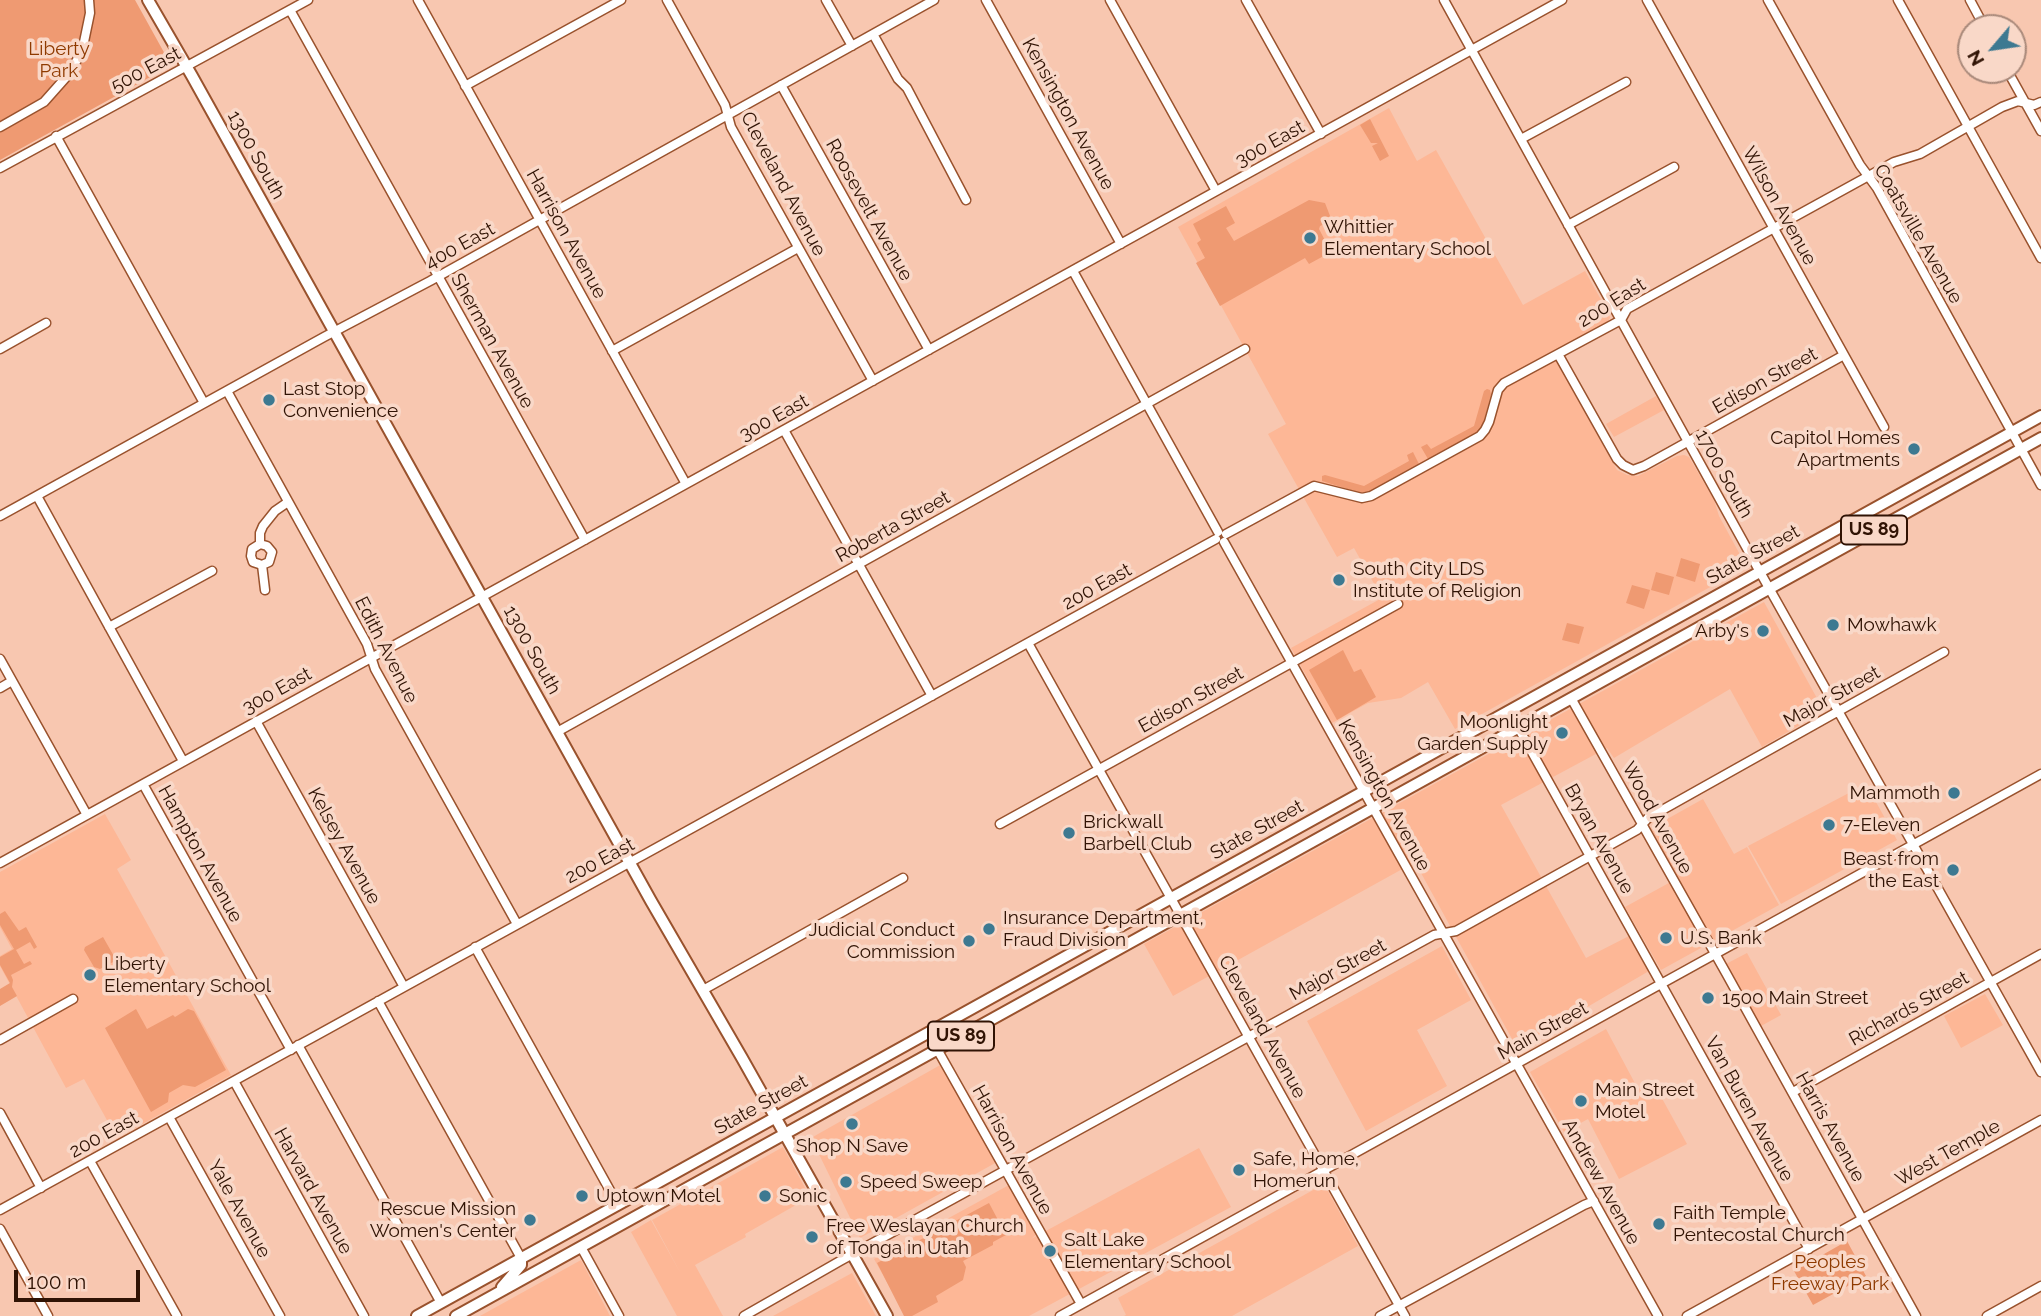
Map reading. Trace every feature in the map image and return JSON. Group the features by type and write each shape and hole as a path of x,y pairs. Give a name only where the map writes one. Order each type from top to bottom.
{"main road":[{"name":"1300 South","path":"148,0 629,862 887,1316"},
{"name":"State Street","path":"417,1316 2041,416"},
{"name":"State Street","path":"456,1316 2041,438"},
{"path":"581,1247 594,1218"},
{"path":"497,1293 521,1265 521,1258"}],"street":[{"path":"0,127 44,102 68,75 84,42 90,13 89,0"},
{"name":"500 East","path":"0,168 294,5 308,0"},
{"name":"Harrison Avenue","path":"418,0 687,484"},
{"path":"466,86 621,0"},
{"name":"Cleveland Avenue","path":"667,0 725,105 731,127 873,381"},
{"path":"826,0 852,46"},
{"name":"400 East","path":"0,516 439,276 934,0"},
{"name":"Kensington Avenue","path":"986,0 1121,244"},
{"path":"1110,0 1216,191"},
{"path":"1247,0 1321,134"},
{"name":"1700 South","path":"1444,0 1760,572 2041,1072"},
{"name":"300 East","path":"0,863 1562,0"},
{"name":"Wilson Avenue","path":"1647,0 1884,427"},
{"name":"Coatsville Avenue","path":"1768,0 1860,165 1877,188 2041,485"},
{"path":"1898,0 2041,258"},
{"name":"Sherman Avenue","path":"294,5 439,276 586,540"},
{"path":"873,34 898,79 907,88 966,200"},
{"path":"1521,139 1626,82"},
{"path":"2015,84 2041,131"},
{"name":"Roosevelt Avenue","path":"781,85 929,350"},
{"name":"200 East","path":"0,1210 1314,486 1362,498 1371,496 1480,436 1489,422 1498,390 1504,383 1621,320 1627,310 1894,162 1920,154 2002,107 2018,100 2034,105 2041,102"},
{"path":"56,136 204,403"},
{"path":"1568,225 1674,167"},
{"path":"612,351 798,248"},
{"name":"Kensington Avenue","path":"1073,271 1517,1063"},
{"path":"0,349 46,323"},
{"name":"Roberta Street","path":"557,732 1245,349"},
{"name":"Edison Street","path":"1558,354 1617,459 1627,468 1637,469 1844,355"},
{"name":"Edith Avenue","path":"227,391 366,643 375,669 517,924"},
{"path":"784,430 932,696"},
{"name":"Hampton Avenue","path":"37,496 183,761"},
{"path":"260,544 263,526 275,511 288,502"},
{"path":"260,544 267,546 272,552 269,562 262,565 253,562 251,556 252,549 260,544"},
{"path":"262,565 265,590"},
{"path":"109,627 212,571"},
{"name":"Edison Street","path":"1000,824 1398,604"},
{"name":"Cleveland Avenue","path":"1028,643 1405,1316"},
{"name":"Major Street","path":"744,1316 1434,935 1456,931 1637,830 1648,818 1944,652"},
{"path":"0,659 87,815"},
{"path":"0,688 12,681"},
{"name":"Wood Avenue","path":"1571,698 1715,954"},
{"name":"Bryan Avenue","path":"1509,711 1661,984"},
{"name":"Kelsey Avenue","path":"256,721 404,987"},
{"name":"Main Street","path":"1060,1316 2041,774"},
{"name":"Hampton Avenue","path":"143,783 441,1303"},
{"path":"703,990 903,878"},
{"path":"475,947 618,1205"},
{"name":"Harris Avenue","path":"1715,954 1916,1316"},
{"name":"Richards Street","path":"1793,1093 2041,954"},
{"name":"Van Buren Avenue","path":"1661,984 1809,1249"},
{"path":"0,1040 73,999"},
{"path":"378,1001 521,1258"},
{"name":"Harrison Avenue","path":"937,1049 1081,1304"},
{"name":"Andrew Avenue","path":"1517,1063 1658,1316"},
{"name":"Harvard Avenue","path":"234,1081 364,1316"},
{"path":"0,1113 41,1188"},
{"name":"Yale Avenue","path":"169,1117 280,1316"},
{"name":"West Temple","path":"1687,1316 2041,1120"},
{"path":"90,1161 177,1316"},
{"path":"1381,1316 1594,1201"},
{"path":"0,1229 48,1316"},
{"path":"581,1247 619,1316"},
{"path":"1987,1316 2041,1286"}],"shaded area":[{"path":"1389,108 1417,161 1436,150 1523,305 1585,271 1610,318 1551,352 1617,470 1638,476 1677,456 1689,457 1714,500 1719,516 1744,562 1739,571 1455,729 1428,682 1401,698 1368,703 1332,723 1291,648 1382,598 1354,548 1337,557 1268,434 1286,424 1178,227"},
{"path":"1656,396 1664,410 1614,437 1606,424"},
{"path":"1764,602 1824,711 1762,747 1730,689 1614,758 1607,748 1501,805 1586,958 1629,936 1649,971 1517,1048 1415,862 1173,996 1144,944"},
{"path":"1866,784 1897,840 1781,904 1748,846"},
{"path":"1703,799 1734,854 1747,847 1779,905 1661,970 1625,907 1678,878 1651,828"},
{"name":"Liberty Elementary School","path":"105,814 131,860 117,869 231,1075 117,1138 84,1079 66,1088 0,966 0,956 12,949 0,927 0,872"},
{"path":"1442,946 1471,1000 1417,1030 1447,1086 1366,1131 1307,1021"},
{"path":"1747,953 1781,1015 1761,1026 1726,964"},
{"path":"1985,994 2003,1025 1961,1048 1944,1016"},
{"path":"1606,1029 1638,1089 1653,1082 1687,1144 1619,1179 1588,1119 1564,1132 1530,1072"},
{"path":"942,1064 997,1162 860,1238 811,1138"},
{"path":"783,1147 810,1197 695,1265 723,1316 677,1316 631,1232 651,1220 681,1274 652,1220"},
{"path":"1199,1148 1231,1207 1029,1316 906,1316 874,1259 1009,1185 1036,1235 1031,1239"},
{"path":"1324,1184 1358,1246 1232,1316 1124,1316 1126,1315 1118,1298"},
{"path":"581,1260 610,1316 480,1316"},
{"path":"852,1273 876,1316 773,1316"}],"green space":[{"name":"Liberty Park","path":"0,0 135,0 168,59 165,62 167,65 161,71 0,160"},
{"path":"1370,119 1389,156 1380,161 1372,146 1378,143 1371,143 1360,125"},
{"path":"1309,200 1325,203 1332,221 1319,229 1331,252 1309,264 1305,258 1220,306 1196,263 1205,258 1197,243 1201,240 1193,224 1226,206 1235,223 1226,228 1234,241"},
{"path":"1487,389 1491,394 1482,427 1475,434 1428,459 1421,447 1427,444 1431,449 1474,426 1484,391"},
{"path":"1413,452 1419,464 1367,493 1322,481 1322,476 1325,475 1364,486 1409,461 1407,455"},
{"path":"1681,558 1700,564 1695,582 1676,576"},
{"path":"1656,572 1674,577 1669,595 1651,590"},
{"path":"1632,585 1650,590 1644,609 1626,603"},
{"path":"1567,623 1584,627 1579,644 1562,640"},
{"path":"1343,650 1354,672 1361,669 1376,697 1337,720 1309,670"},
{"path":"5,911 19,931 26,927 37,947 34,949 30,942 16,950 24,964 30,961 32,964 11,975 12,987 17,996 0,1006 0,989 10,983 0,965 0,957 14,949 0,925 0,914"},
{"path":"103,937 115,961 100,969 94,967 84,950"},
{"path":"136,1009 147,1029 188,1009 194,1011 226,1070 195,1087 183,1085 169,1093 168,1102 151,1112 105,1028"},
{"path":"989,1203 1006,1235 963,1261 966,1267 963,1280 936,1296 938,1302 912,1316 904,1316 877,1263"},
{"name":"Peoples Freeway Park","path":"1847,1241 1866,1276 1813,1305 1794,1271"}],"place":[{"name":"Whittier Elementary School","path":"1310,238"},
{"name":"Last Stop Convenience","path":"269,400"},
{"name":"Capitol Homes Apartments","path":"1914,449"},
{"name":"South City LDS Institute of Religion","path":"1339,580"},
{"name":"Mowhawk","path":"1833,625"},
{"name":"Arby's","path":"1763,631"},
{"name":"Moonlight Garden Supply","path":"1562,733"},
{"name":"Mammoth","path":"1954,793"},
{"name":"7-Eleven","path":"1829,825"},
{"name":"Brickwall Barbell Club","path":"1069,833"},
{"name":"Beast from the East","path":"1953,870"},
{"name":"Insurance Department, Fraud Division","path":"989,929"},
{"name":"U.S. Bank","path":"1666,938"},
{"name":"Judicial Conduct Commission","path":"969,941"},
{"name":"Liberty Elementary School","path":"90,975"},
{"name":"1500 Main Street","path":"1708,998"},
{"name":"Main Street Motel","path":"1581,1101"},
{"name":"Shop N Save","path":"852,1124"},
{"name":"Safe, Home, Homerun","path":"1239,1170"},
{"name":"Speed Sweep","path":"846,1182"},
{"name":"Uptown Motel","path":"582,1196"},
{"name":"Sonic","path":"765,1196"},
{"name":"Rescue Mission Women's Center","path":"530,1220"},
{"name":"Faith Temple Pentecostal Church","path":"1659,1224"},
{"name":"Free Weslayan Church of Tonga in Utah","path":"812,1237"},
{"name":"Salt Lake Elementary School","path":"1050,1251"}]}
